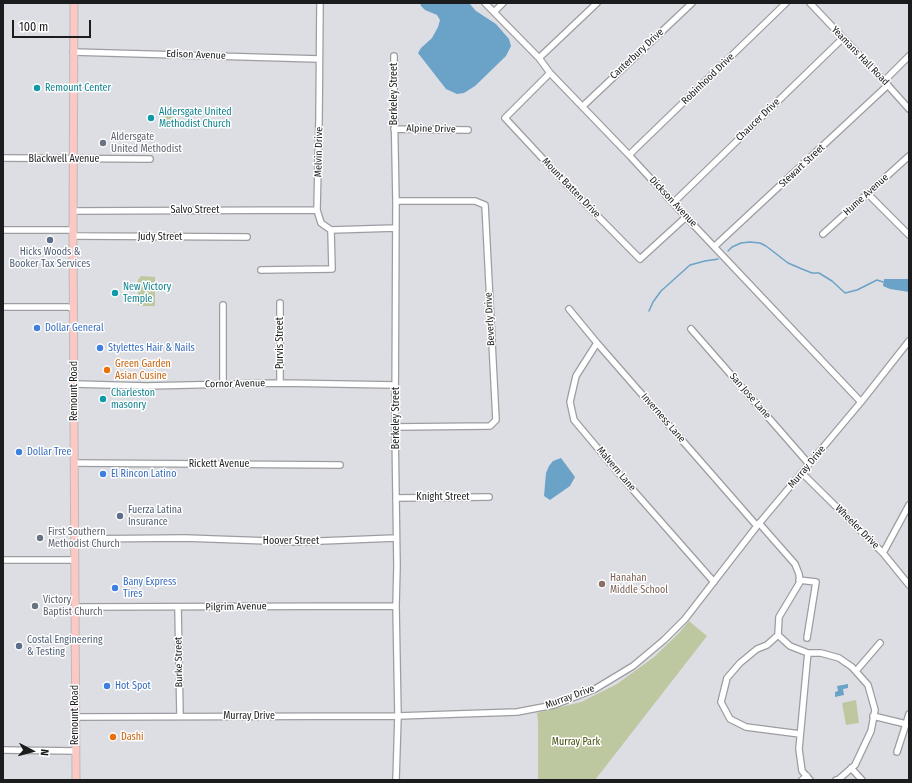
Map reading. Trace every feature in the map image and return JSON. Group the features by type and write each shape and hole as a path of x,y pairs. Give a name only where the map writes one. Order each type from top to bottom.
{"main road":[{"name":"Remount Road","path":"74,3 73,233 76,780"}],"street":[{"name":"Melvin Drive","path":"320,3 317,210 321,224 331,230"},
{"name":"Dickson Avenue","path":"486,3 539,58 550,73 583,106 861,402"},
{"path":"494,12 503,3"},
{"path":"539,58 597,3"},
{"name":"Canterbury Drive","path":"583,106 692,3"},
{"name":"Robinhood Drive","path":"629,155 786,3"},
{"name":"Yeamans Hall Road","path":"810,3 884,80 909,109"},
{"name":"Chaucer Drive","path":"673,202 843,38"},
{"name":"Edison Avenue","path":"74,52 319,59"},
{"name":"Berkeley Street","path":"394,56 396,200 396,606 398,716 396,780"},
{"path":"884,80 909,56"},
{"name":"Mount Batten Drive","path":"550,73 505,118 571,189 640,259 686,217"},
{"name":"Stewart Street","path":"714,246 888,86"},
{"name":"Alpine Drive","path":"394,129 468,130"},
{"name":"Hume Avenue","path":"823,234 909,156"},
{"name":"Blackwell Avenue","path":"3,158 150,159"},
{"path":"868,194 909,235"},
{"name":"Beverly Drive","path":"395,427 490,426 496,420 485,204 475,201 396,200"},
{"name":"Salvo Street","path":"73,211 317,210"},
{"path":"261,270 332,269 331,230 396,228"},
{"name":"Judy Street","path":"3,230 247,237"},
{"name":"Purvis Street","path":"280,303 280,383"},
{"path":"223,305 223,384"},
{"path":"3,307 68,307 74,309"},
{"name":"Inverness Lane","path":"569,309 597,343 758,525 795,564 800,580"},
{"name":"San Jose Lane","path":"691,329 809,464"},
{"name":"Murray Drive","path":"75,717 398,716 517,712 554,705 595,689 633,666 664,640 685,619 758,525 861,402 909,341"},
{"name":"Malvern Lane","path":"597,343 576,376 570,402 574,420 714,582"},
{"name":"Cornor Avenue","path":"75,384 146,386 280,383 395,385"},
{"name":"Rickett Avenue","path":"74,463 340,465"},
{"name":"Wheeler Drive","path":"802,472 883,553 909,585"},
{"name":"Knight Street","path":"396,498 489,497"},
{"path":"883,553 909,505"},
{"name":"Hoover Street","path":"75,539 185,538 296,542 396,538"},
{"path":"3,560 75,560"},
{"path":"800,734 746,727 730,719 721,702 727,678 740,663 757,649 767,646 778,635 779,617 795,592 800,580 816,582 807,638"},
{"name":"Pilgrim Avenue","path":"75,607 396,606"},
{"name":"Burke Street","path":"178,607 180,716"},
{"path":"778,635 790,646 808,653 821,653 839,658 852,667 868,685 875,710 871,731 854,765 836,780"},
{"path":"856,671 880,643"},
{"path":"806,779 802,771 799,749 808,653"},
{"path":"897,752 909,714"},
{"path":"874,716 906,724"},
{"path":"3,750 75,751"},
{"path":"851,768 862,780"}],"green space":[{"path":"172,112 172,122 164,123 163,113"},
{"path":"141,276 155,277 155,306 138,306 138,280"},
{"name":"Murray Park","path":"689,621 707,636 595,780 538,780 537,713 581,702 617,684 654,657"},
{"path":"856,700 859,723 846,725 842,703"}],"water":[{"path":"420,3 469,3 476,11 496,24 509,39 511,46 506,56 475,86 464,93 457,94 446,89 418,53 421,48 432,38 440,20 437,15 425,10"},
{"path":"884,279 909,279 909,292 890,289 883,286"},
{"path":"561,458 575,477 570,486 550,500 544,496 546,473 553,461"},
{"path":"848,684 848,688 843,689 844,695 835,697 835,692 838,691 837,686"}],"waterway":[{"path":"728,251 732,247 741,243 760,243 788,263 812,273 819,273 832,281 845,293 857,290 877,280 883,282"},
{"path":"649,311 653,302 661,291 690,265 718,259"}],"place":[{"name":"Remount Center","path":"37,88"},
{"name":"Aldersgate United Methodist Church","path":"151,118"},
{"name":"Aldersgate United Methodist","path":"103,143"},
{"name":"Hicks Woods & Booker Tax Services","path":"50,240"},
{"name":"New Victory Temple","path":"115,293"},
{"name":"Dollar General","path":"37,328"},
{"name":"Stylettes Hair & Nails","path":"100,348"},
{"name":"Green Garden Asian Cusine","path":"107,370"},
{"name":"Charleston masonry","path":"103,399"},
{"name":"Dollar Tree","path":"19,452"},
{"name":"El Rincon Latino","path":"103,474"},
{"name":"Fuerza Latina Insurance","path":"120,516"},
{"name":"First Southern Methodist Church","path":"40,538"},
{"name":"Hanahan Middle School","path":"602,584"},
{"name":"Bany Express Tires","path":"115,588"},
{"name":"Victory Baptist Church","path":"35,606"},
{"name":"Costal Engineering & Testing","path":"19,646"},
{"name":"Hot Spot","path":"107,686"},
{"name":"Dashi","path":"113,737"}]}
